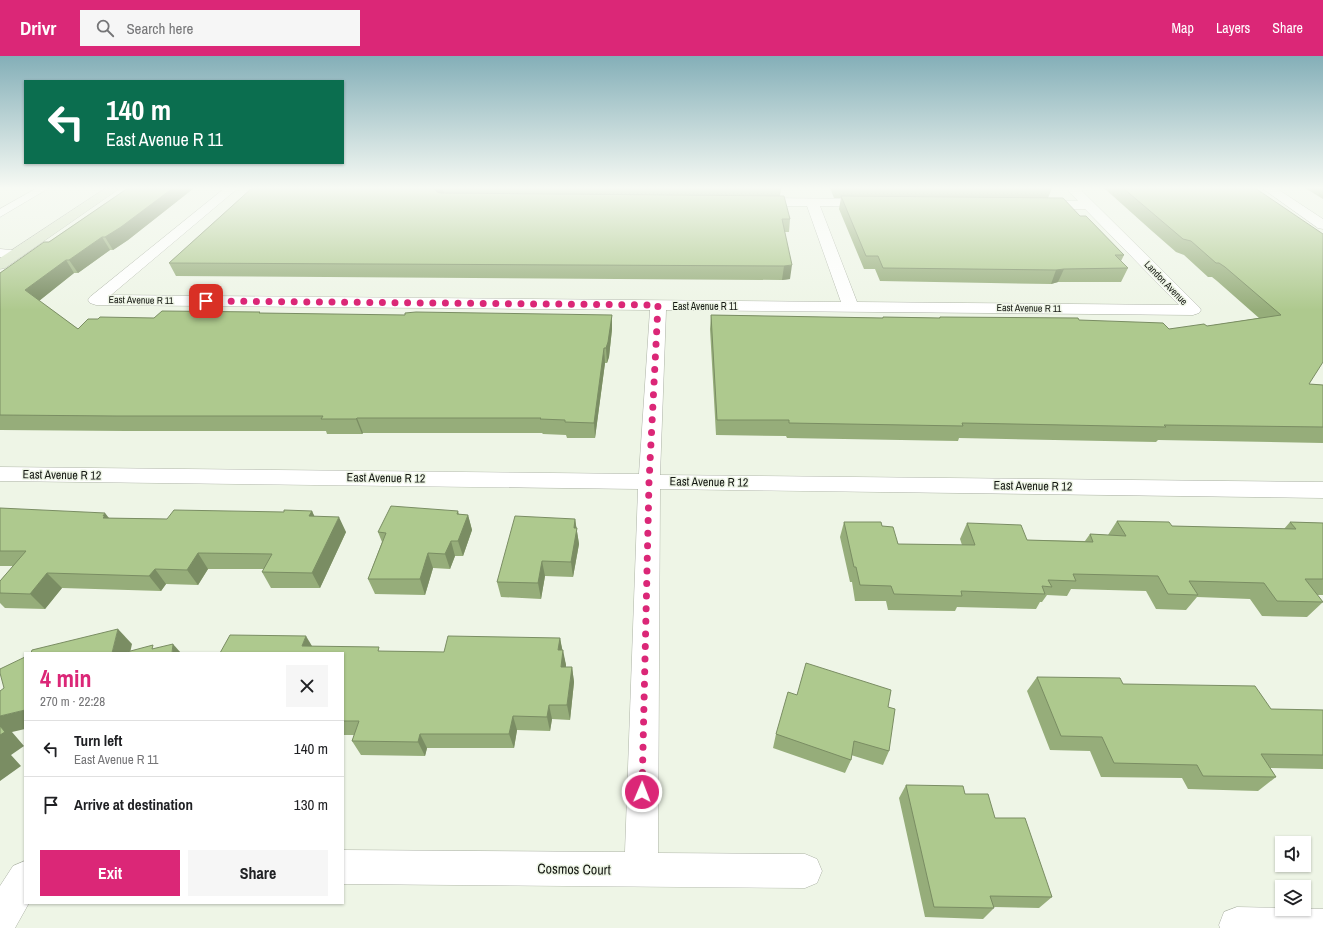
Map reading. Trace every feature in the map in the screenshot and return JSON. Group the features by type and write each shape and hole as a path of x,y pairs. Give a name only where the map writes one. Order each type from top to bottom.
{"street":[{"path":"0,265 54,229"},
{"name":"East Avenue R 11","path":"183,229 96,300 1193,310"},
{"path":"822,229 850,306"},
{"name":"Landon Avenue","path":"1113,229 1193,310"},
{"path":"641,870 649,482 658,305"},
{"name":"East Avenue R 12","path":"0,474 1323,490"},
{"name":"Cosmos Court","path":"344,867 805,871"},
{"path":"0,920 24,880"},
{"path":"1237,926 1323,927"}],"lane":[{"path":"0,253 17,254"}],"building":[{"path":"68,229 118,229 105,237 102,237 69,260 66,260 25,290 78,329 88,319 98,319 100,317 154,318 162,311 405,315 405,313 416,312 612,315 608,342 606,348 604,348 594,423 565,422 565,420 540,419 541,418 321,419 323,416 0,415 0,273 44,242 49,242"},
{"path":"207,229 784,229 792,265 784,266 169,263"},
{"path":"855,229 1098,229 1124,255 1115,255 1128,268 1056,270 883,268 878,256 866,256"},
{"path":"1171,229 1315,229 1323,234 1323,362 1309,384 1323,385 1323,427 1164,425 1166,427 962,423 963,426 789,423 789,420 717,420 711,315 883,318 1078,318 1079,320 1163,323 1169,329 1204,324 1207,326 1281,315 1225,267 1219,263 1216,263 1191,241 1183,239"},
{"path":"391,506 458,511 457,514 468,515 458,541 451,541 445,554 428,553 420,579 368,579 386,533 378,532"},
{"path":"0,508 105,513 103,518 167,519 174,510 284,512 284,510 312,511 309,516 339,517 312,573 262,572 272,554 198,553 187,570 155,569 149,576 47,573 30,594 0,593 0,581 26,551 0,551"},
{"path":"515,516 575,519 574,528 577,528 571,562 542,561 538,583 497,582"},
{"path":"1117,521 1169,522 1172,526 1296,529 1290,522 1323,523 1323,579 1305,579 1323,602 1277,601 1264,583 1189,581 1198,595 1168,594 1158,576 1073,574 1076,581 1048,580 1052,587 1042,586 1045,594 961,591 962,596 894,594 891,586 860,585 856,567 854,567 844,522 881,522 882,526 893,527 898,544 975,545 967,523 1021,525 1027,540 1093,542 1090,534 1126,536"},
{"path":"118,629 112,652 31,652 32,650"},
{"path":"230,635 306,636 302,646 379,647 378,651 444,652 448,636 560,638 558,650 563,650 561,667 572,667 567,705 549,705 547,717 513,716 509,734 420,734 418,742 352,741 359,721 344,721 344,652 221,652"},
{"path":"173,644 172,652 127,652 153,645 152,649"},
{"path":"24,657 24,710 0,716 0,691 4,688 0,669"},
{"path":"806,663 891,690 888,707 895,709 889,751 854,741 851,760 776,734 788,692 797,695"},
{"path":"1037,677 1120,678 1123,684 1255,686 1271,709 1323,710 1323,755 1261,754 1276,777 1203,776 1197,765 1114,763 1102,737 1061,736"},
{"path":"0,726 5,732 0,735"},
{"path":"906,785 963,786 965,794 988,794 995,818 1025,818 1052,897 990,896 994,908 934,907"}],"route":[{"path":"206,301 658,305 649,482 642,792"}]}
